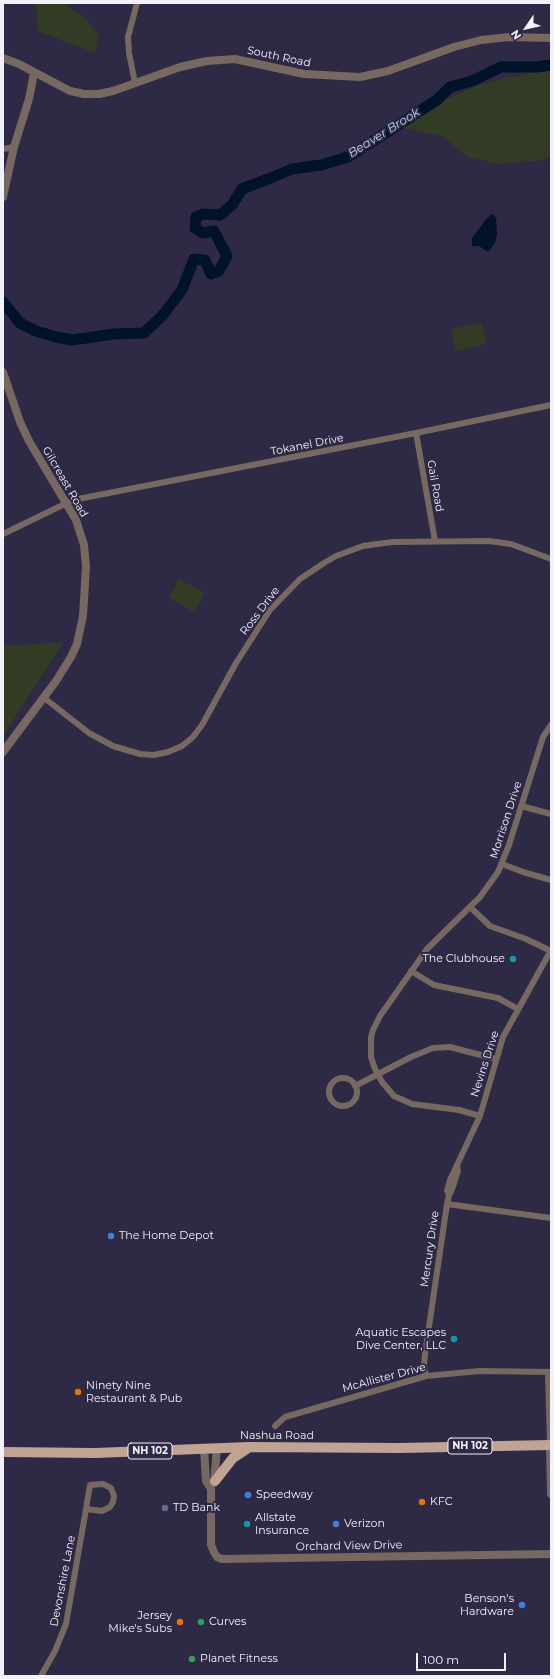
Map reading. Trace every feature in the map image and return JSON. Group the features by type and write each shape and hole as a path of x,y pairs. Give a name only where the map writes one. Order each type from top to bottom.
{"main road":[{"name":"Nashua Road","path":"3,1452 95,1452 249,1447 399,1448 550,1445"},
{"path":"213,1485 233,1458 249,1447"}],"street":[{"path":"135,83 128,45 129,29 137,3"},
{"name":"South Road","path":"7,59 70,90 84,94 99,94 113,91 180,67 221,59 249,61 304,74 360,77 388,71 454,47 481,40 509,37 551,38"},
{"path":"3,197 14,147 29,99 34,73"},
{"path":"3,149 14,147"},
{"name":"Gilcreast Road","path":"3,372 18,416 29,441 76,520 84,545 86,567 83,616 77,644 71,657 3,752"},
{"name":"Tokanel Drive","path":"3,534 66,503 88,497 551,405"},
{"name":"Gail Road","path":"416,433 435,541"},
{"name":"Ross Drive","path":"43,697 89,732 113,746 140,754 154,755 168,752 182,746 193,737 206,718 254,633 270,610 300,579 324,563 350,550 363,546 393,542 435,541 497,541 519,546 551,559"},
{"name":"Morrison Drive","path":"480,1116 459,1110 423,1106 401,1100 388,1091 377,1075 371,1057 370,1045 372,1030 380,1016 427,949 470,907 487,888 502,864 544,737 551,725"},
{"path":"521,806 551,814"},
{"path":"502,864 551,880"},
{"path":"470,907 490,926 551,950"},
{"name":"Nevins Drive","path":"447,1204 449,1195 447,1191 450,1180 480,1116 503,1037 551,950"},
{"path":"411,971 434,985 498,998 518,1009"},
{"path":"355,1086 411,1057 433,1048 450,1047 496,1059"},
{"path":"346,1078 352,1081 355,1086 357,1091 356,1097 348,1105 340,1106 331,1099 329,1093 330,1087 333,1082 338,1079 346,1078"},
{"name":"Mercury Drive","path":"426,1376 424,1366 425,1354 447,1204 551,1218"},
{"name":"McAllister Drive","path":"275,1426 285,1417 426,1376 480,1371 550,1372"},
{"path":"550,1372 551,1494"},
{"name":"Orchard View Drive","path":"204,1448 206,1481 213,1485"},
{"name":"Orchard View Drive","path":"217,1448 213,1485 211,1545 217,1557 222,1559 551,1554"},
{"name":"Devonshire Lane","path":"41,1676 55,1651 66,1624 90,1485 103,1484 111,1488 114,1496 110,1507 102,1511 86,1509"}],"green space":[{"path":"34,3 64,3 88,21 99,36 95,53 38,31 36,6"},
{"path":"551,69 551,156 539,161 499,164 467,157 444,137 403,128 429,107 476,86 500,79"},
{"path":"482,322 487,344 456,351 451,329"},
{"path":"179,579 205,593 194,612 169,597"},
{"path":"64,642 3,736 3,646"}],"water":[{"path":"493,214 496,218 497,235 495,243 488,252 479,246 472,246 472,238 488,217"}],"waterway":[{"name":"Beaver Brook","path":"3,302 20,323 36,331 56,337 72,340 114,334 144,333 162,316 182,290 194,259 205,260 211,274 219,271 227,256 214,231 203,233 195,228 196,217 204,214 220,215 232,205 242,189 292,169 321,165 348,157 437,100 450,87 472,81 501,67 537,67 551,65"}],"place":[{"name":"The Clubhouse","path":"513,959"},
{"name":"The Home Depot","path":"111,1236"},
{"name":"Aquatic Escapes Dive Center, LLC","path":"454,1339"},
{"name":"Ninety Nine Restaurant & Pub","path":"78,1392"},
{"name":"Speedway","path":"248,1495"},
{"name":"KFC","path":"422,1502"},
{"name":"TD Bank","path":"165,1508"},
{"name":"Allstate Insurance","path":"247,1524"},
{"name":"Verizon","path":"336,1524"},
{"name":"Benson's Hardware","path":"522,1605"},
{"name":"Jersey Mike's Subs","path":"180,1622"},
{"name":"Curves","path":"201,1622"},
{"name":"Planet Fitness","path":"192,1659"}]}
